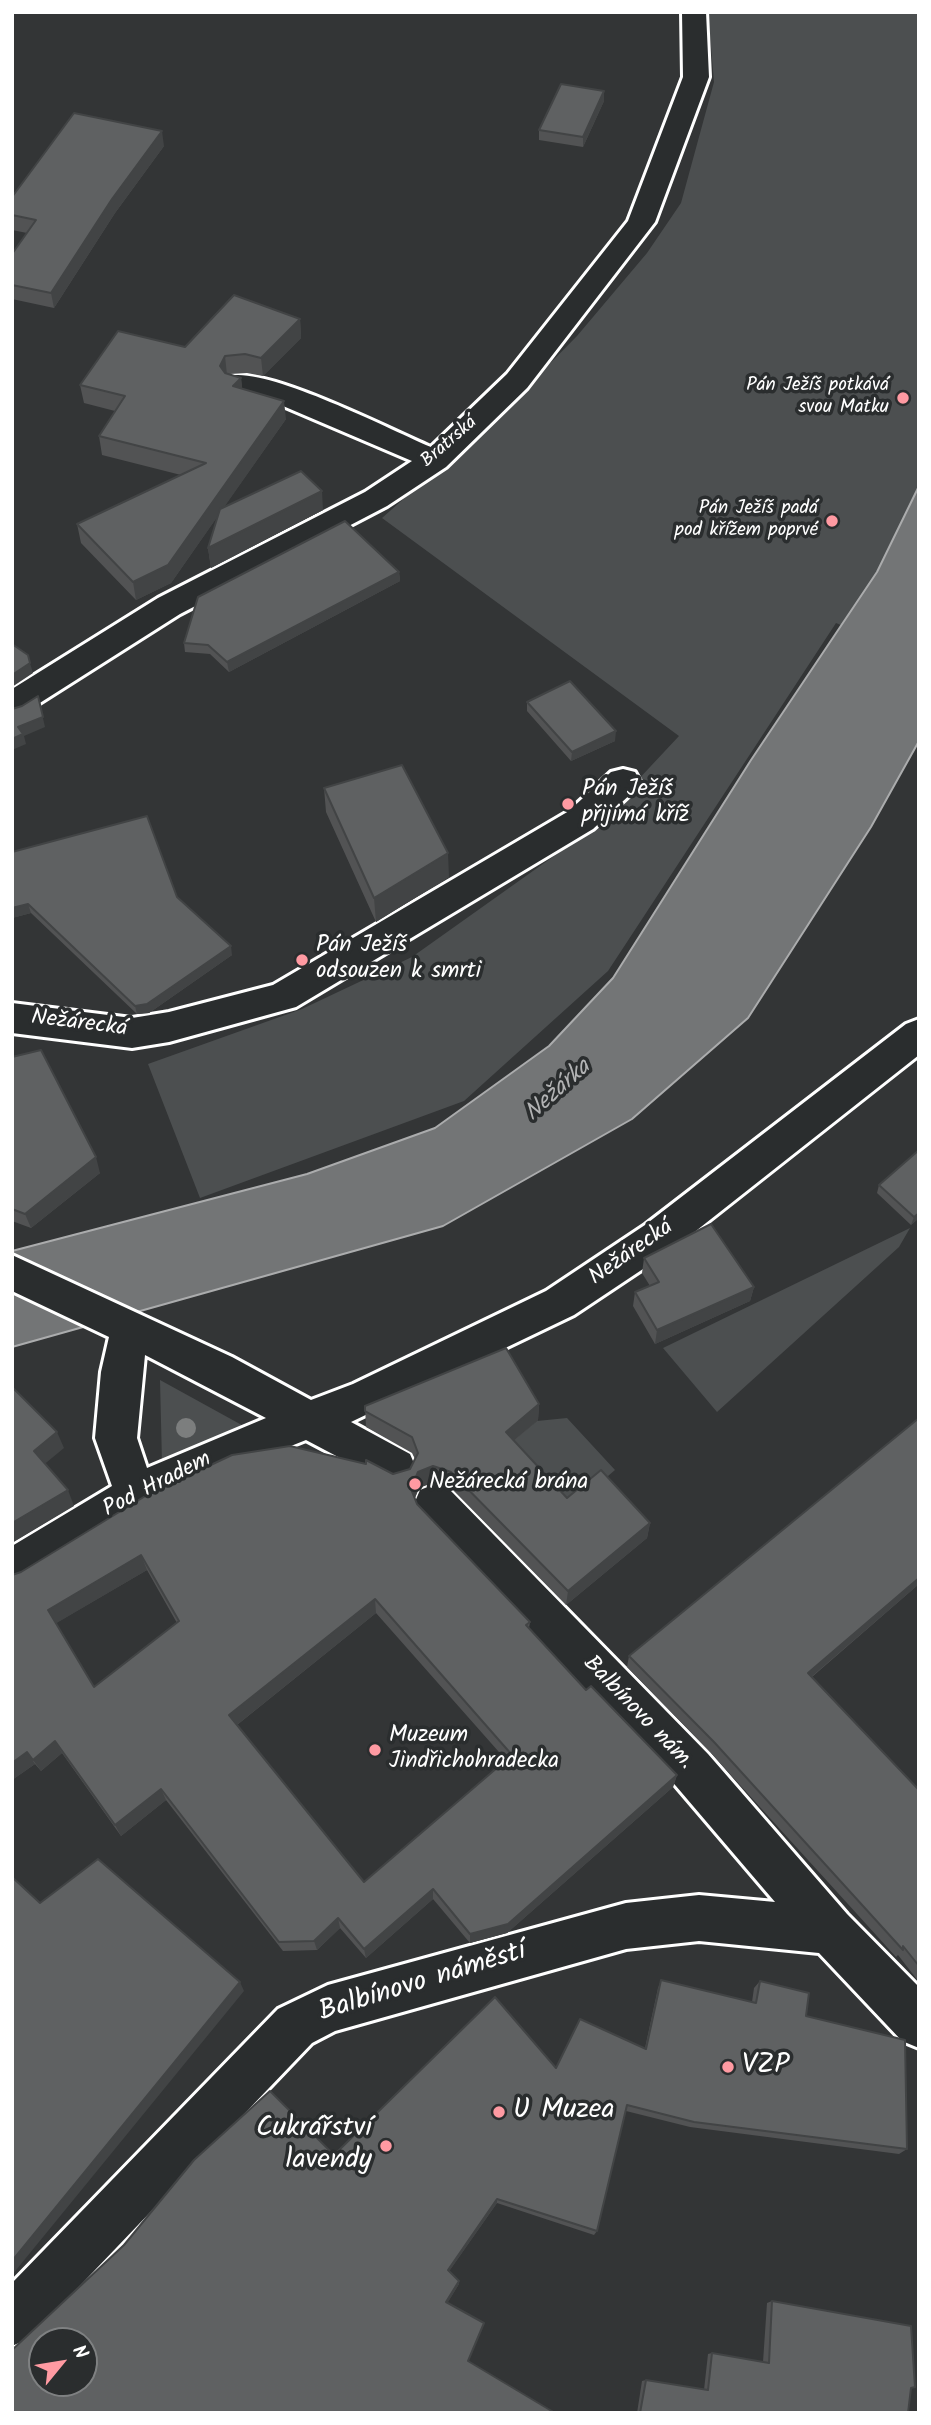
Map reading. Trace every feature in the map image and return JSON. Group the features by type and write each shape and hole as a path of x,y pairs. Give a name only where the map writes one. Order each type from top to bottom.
{"street":[{"name":"Bratrská","path":"12,705 103,645 169,606 376,499 435,460 517,382 641,222 696,77 694,12"},
{"path":"239,383 286,396 435,460"},
{"name":"Nežárecká","path":"12,1018 132,1033 169,1027 283,997 581,820 623,780"},
{"name":"Nežárecká","path":"312,1419 408,1378 560,1303 659,1237 919,1034"},
{"path":"12,1272 218,1370 312,1419 394,1468"},
{"path":"130,1330 121,1372 116,1438 136,1494"},
{"name":"Pod Hradem","path":"12,1570 136,1494 208,1460 312,1419"},
{"name":"Balbínovo nám.","path":"435,1504 692,1770 830,1931 887,1987 919,2024"},
{"name":"Balbínovo náměstí","path":"12,2320 295,2026 328,2009 626,1926 699,1917 830,1931"}],"shaded area":[{"path":"708,12 919,12 919,658 836,623 608,971 464,1101 200,1198 148,1064 302,1009 412,957 592,829 679,736 382,518 505,409 577,336 647,253 681,203 714,82"},
{"path":"910,1228 899,1247 717,1412 663,1348"},
{"path":"160,1380 249,1429 162,1463"},
{"path":"567,1418 615,1470 565,1513 505,1448 537,1421"}],"water":[{"name":"Nežárka","path":"919,486 919,741 871,827 748,1018 632,1119 443,1226 12,1347 12,1251 307,1174 435,1128 549,1046 613,978 751,760 877,572"}],"building":[{"path":"561,84 604,91 583,137 539,130"},
{"path":"74,113 162,131 112,199 51,293 12,285 12,254 36,220 12,215 12,197"},
{"path":"234,295 300,319 261,358 245,354 225,356 220,366 225,373 241,378 233,386 284,401 168,565 133,582 77,524 206,463 99,436 125,396 80,385 118,331 185,347"},
{"path":"301,471 322,491 208,548 220,509"},
{"path":"345,521 399,572 227,662 208,645 184,643 198,597"},
{"path":"12,644 28,655 30,663 12,675"},
{"path":"570,681 616,731 572,752 527,702"},
{"path":"38,696 43,717 18,727 23,734 12,739 12,709"},
{"path":"402,765 448,853 374,898 324,788"},
{"path":"147,816 177,897 231,946 147,1004 135,1006 28,904 12,908 12,852"},
{"path":"41,1050 96,1157 25,1214 12,1209 12,1057"},
{"path":"919,1150 919,1213 914,1217 879,1185"},
{"path":"711,1224 754,1287 657,1330 635,1292 659,1282 644,1258"},
{"path":"506,1348 539,1404 506,1432 567,1498 601,1470 650,1523 568,1591 451,1472 433,1466 418,1472 411,1489 417,1504 530,1622 526,1625 586,1690 591,1686 677,1775 508,1924 470,1934 433,1889 364,1949 338,1918 314,1941 279,1942 161,1789 115,1825 55,1741 33,1760 27,1752 12,1763 12,1575 147,1495 232,1455 290,1446 366,1464 366,1460 393,1474 410,1469 418,1453 412,1437 365,1411 365,1406","holes":["141,1555 179,1621 94,1687 48,1610","375,1599 512,1755 364,1882 229,1715"]},
{"path":"12,1387 57,1432 34,1451 68,1490 12,1523"},
{"path":"919,1418 919,1578 808,1673 919,1790 919,1966 714,1742 629,1656"},
{"path":"98,1859 240,1982 12,2261 12,1877 40,1903"},
{"path":"661,1980 756,2003 760,1981 809,1993 806,2016 905,2040 907,2149 694,2122 627,2105 597,2231 497,2199 448,2270 459,2281 446,2302 484,2323 468,2361 555,2413 12,2413 12,2350 28,2335 28,2397 98,2397 98,2327 37,2327 124,2245 194,2160 270,2091 334,2155 495,1997 556,2068 580,2019 646,2049"},
{"path":"772,2301 911,2326 915,2387 911,2388 908,2413 640,2413 646,2380 708,2390 712,2353 769,2363"}],"place":[{"name":"Pán Ježíš potkává svou Matku","path":"903,398"},
{"name":"Pán Ježíš padá pod křížem poprvé","path":"832,521"},
{"name":"Pán Ježíš přijímá kříž","path":"568,804"},
{"name":"Pán Ježíš odsouzen k smrti","path":"302,960"},
{"name":"Nežárecká brána","path":"415,1484"},
{"name":"Muzeum Jindřichohradecka","path":"375,1750"},
{"name":"VZP","path":"728,2067"},
{"name":"U Muzea","path":"499,2112"},
{"name":"Cukrářství lavendy","path":"386,2146"}]}
